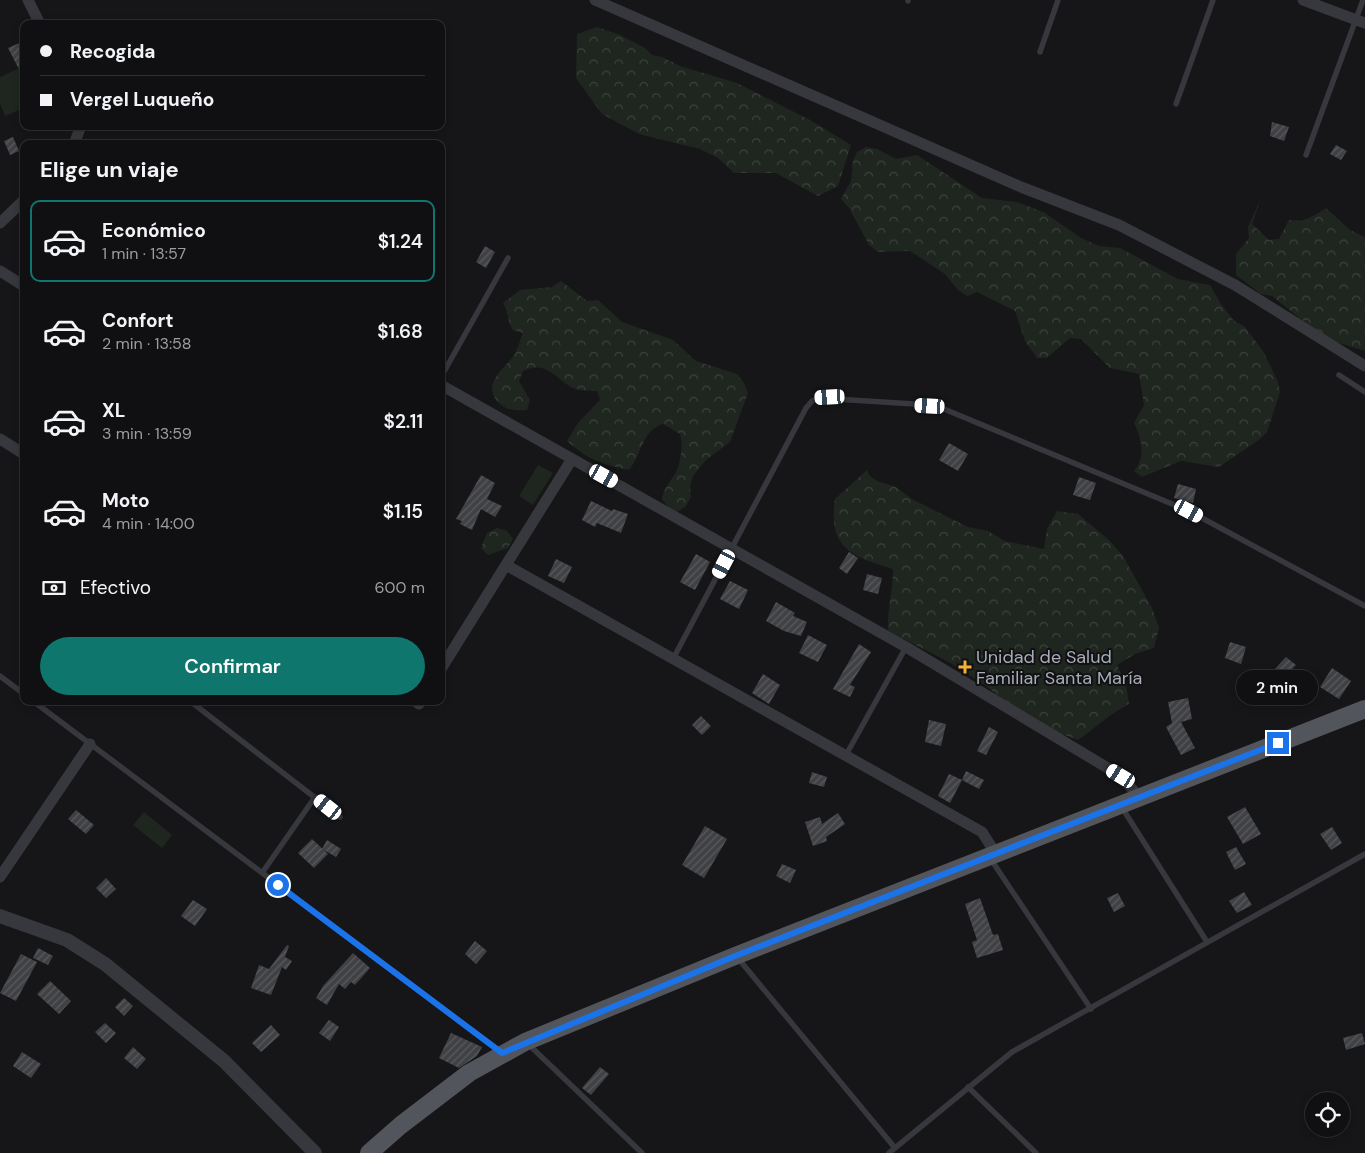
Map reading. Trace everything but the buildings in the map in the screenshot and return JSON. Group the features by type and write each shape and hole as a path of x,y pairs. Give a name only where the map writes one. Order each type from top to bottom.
{"main road":[{"path":"369,1153 433,1099 469,1073 502,1053 525,1042 735,956 1365,709"}],"street":[{"path":"28,0 38,20"},
{"path":"595,0 1021,187 1119,225 1235,285 1365,366"},
{"path":"1303,0 1360,22"},
{"path":"0,223 20,204"},
{"path":"0,271 20,284"},
{"path":"445,387 906,647 1121,776 1139,797"},
{"path":"0,439 20,452"},
{"path":"445,663 572,459"},
{"path":"506,565 982,832 992,855"},
{"path":"0,878 90,744"},
{"path":"0,917 67,940 105,964 224,1061 315,1153"}],"lane":[{"path":"1040,52 1058,0"},
{"path":"1176,104 1213,0"},
{"path":"1306,155 1360,22 1363,0"},
{"path":"445,370 508,258"},
{"path":"1339,375 1365,392"},
{"path":"673,659 812,401 830,397 930,406 944,409 1189,511 1365,606"},
{"path":"846,755 906,647"},
{"path":"0,676 20,691"},
{"path":"38,705 502,1053"},
{"path":"195,705 340,817"},
{"path":"262,873 315,797"},
{"path":"1120,804 1207,942"},
{"path":"889,1153 1012,1052 1365,854"},
{"path":"992,855 1091,1009"},
{"path":"735,956 895,1148"},
{"path":"525,1042 642,1153"},
{"path":"968,1087 1036,1153"}],"green space":[{"path":"597,27 618,34 645,48 652,55 662,57 680,66 737,83 810,120 851,145 838,186 818,196 776,173 734,173 718,158 700,149 639,134 602,114 576,78 577,34"},
{"path":"20,68 20,110 5,116 0,104 0,77"},
{"path":"866,147 877,149 896,159 917,155 982,198 1016,202 1025,205 1045,213 1081,238 1099,246 1120,248 1178,279 1210,285 1234,321 1244,326 1263,351 1278,382 1280,392 1267,432 1260,439 1219,467 1181,461 1142,477 1134,471 1138,466 1142,448 1134,423 1144,405 1139,374 1110,368 1081,339 1070,338 1047,358 1037,358 1025,341 1015,311 977,292 967,296 958,290 945,274 910,251 878,252 869,245 849,208 841,199 851,181 853,161 857,152"},
{"path":"1260,201 1252,224 1269,240 1279,239 1289,220 1304,220 1326,208 1350,230 1365,237 1365,351 1333,341 1272,296 1261,294 1236,275 1236,254 1249,238 1248,227"},
{"path":"561,281 587,301 598,300 622,322 673,340 696,361 737,374 744,383 748,393 730,442 706,460 693,476 690,486 691,497 686,506 677,512 668,507 662,499 665,489 679,465 680,434 663,424 656,427 646,437 629,470 596,460 582,453 567,441 578,423 600,400 597,391 576,389 546,369 532,368 523,371 519,381 530,400 527,410 515,410 504,407 493,395 494,381 516,352 523,333 513,330 503,303 520,290 552,287"},
{"path":"538,465 553,473 533,505 519,496"},
{"path":"867,470 869,475 877,481 896,487 912,499 968,527 988,531 1005,541 1044,549 1047,529 1057,511 1078,514 1109,540 1123,556 1152,608 1159,628 1154,648 1135,654 1117,665 1126,684 1129,704 1109,716 1078,740 1059,733 1002,699 985,685 947,661 888,631 893,569 865,559 845,548 835,529 835,499"},
{"path":"497,528 507,531 513,539 508,548 488,555 481,548 487,533"},
{"path":"144,812 172,835 162,848 133,825"}],"place":[{"name":"Unidad de Salud Familiar Santa María","path":"965,667"}],"route":[{"path":"278,885 502,1053 735,956 1278,743"}]}
